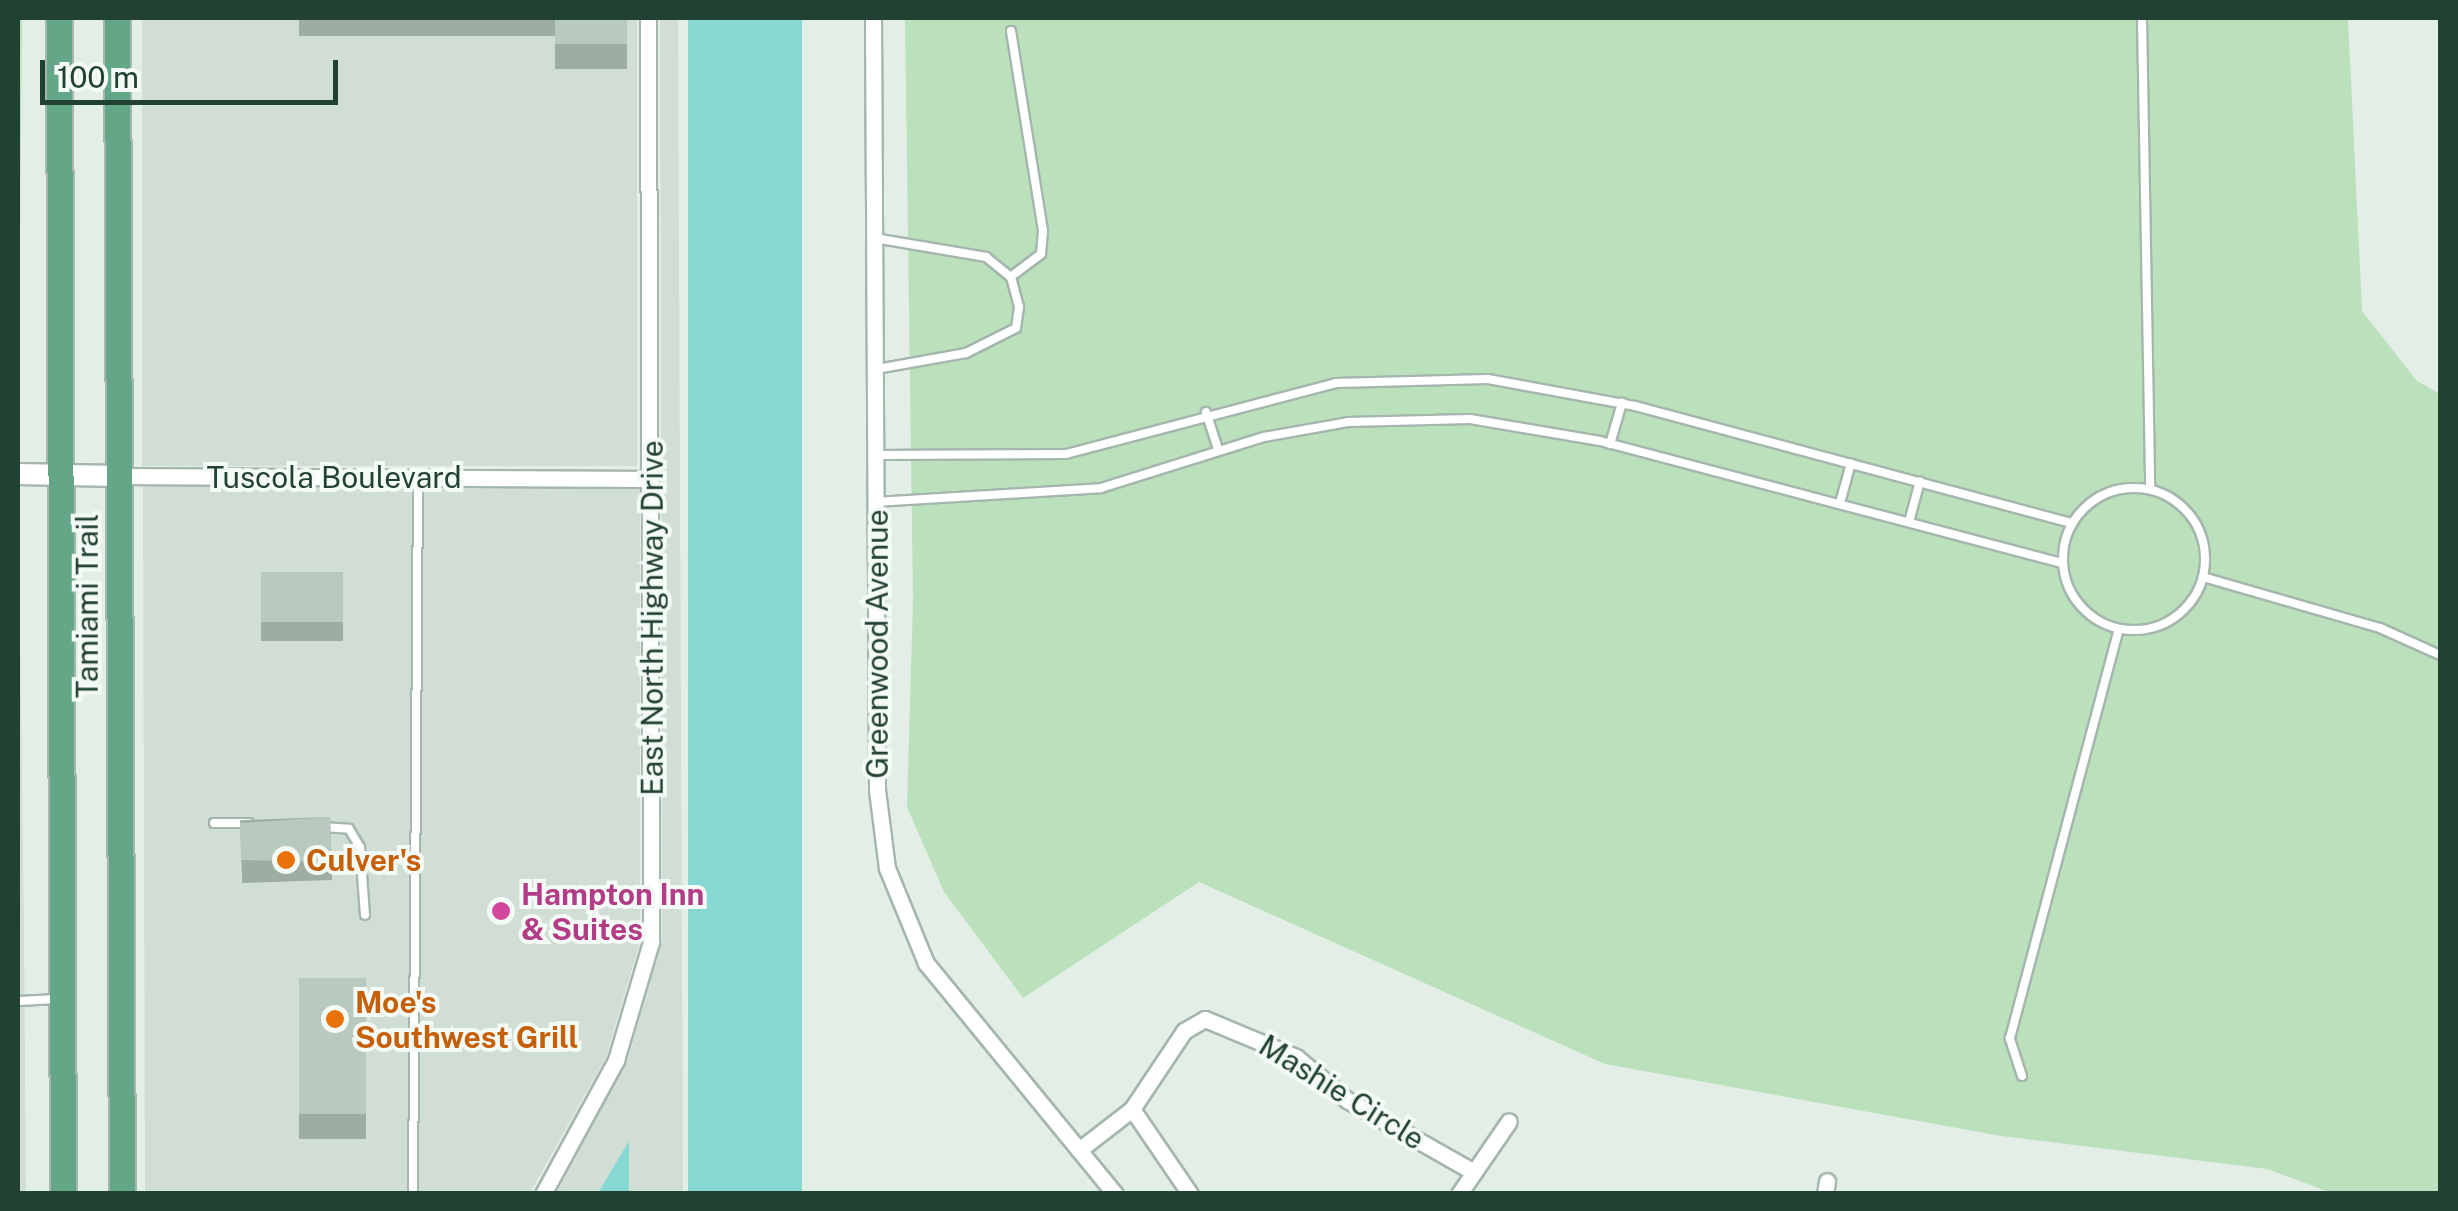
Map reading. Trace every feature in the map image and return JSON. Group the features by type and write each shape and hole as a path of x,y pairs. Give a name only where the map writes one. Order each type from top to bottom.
{"main road":[{"name":"Tamiami Trail","path":"59,18 64,1194"},
{"name":"Tamiami Trail","path":"117,18 122,1194"}],"street":[{"name":"East North Highway Drive","path":"543,1194 616,1060 651,942 648,18"},
{"name":"Greenwood Avenue","path":"872,18 878,804 897,902 951,998 1115,1194"},
{"name":"Tuscola Boulevard","path":"18,474 651,479"},
{"name":"Mashie Circle","path":"1079,1150 1132,1109 1184,1031 1218,1020 1296,1057 1347,1100 1474,1172"},
{"path":"1132,1109 1190,1194"},
{"path":"1459,1194 1508,1121"}],"lane":[{"path":"2142,18 2150,489"},
{"path":"1011,31 1043,231 1041,254 1011,277"},
{"path":"874,238 950,244 1011,277"},
{"path":"875,369 966,353 1016,328 1011,277"},
{"path":"875,455 1066,454 1206,412 1402,376 1539,384 2072,523"},
{"path":"1610,444 1622,403"},
{"path":"1206,412 1218,448"},
{"path":"876,502 1101,488 1218,448 1348,422 1470,420 1610,444 2062,564"},
{"path":"1840,503 1852,463"},
{"path":"413,1194 418,477"},
{"path":"1910,522 1920,481"},
{"path":"2114,489 2150,489 2198,524 2203,578 2164,624 2119,629 2080,606 2062,564 2072,523 2114,489"},
{"path":"2203,578 2380,628 2440,656"},
{"path":"2022,1076 2010,1038 2119,629"},
{"path":"214,822 262,824"},
{"path":"314,827 349,829 360,847 365,915"},
{"path":"18,1001 62,999"}],"shaded area":[{"path":"142,18 637,18 637,466 142,466"},
{"path":"660,18 678,18 683,1193 629,1193 628,1143 598,1193 556,1194 627,1062 662,942"},
{"path":"18,485 24,929 26,1194 18,1193"},
{"path":"143,486 640,489 640,942 606,1057 530,1193 145,1193"}],"green space":[{"path":"18,18 22,18 18,464"},
{"path":"905,18 2348,18 2362,311 2417,381 2440,394 2440,1193 2332,1193 2267,1169 2001,1136 1605,1064 1199,882 1023,998 944,892 907,807 913,600"}],"water":[{"path":"688,18 802,18 802,1193 688,1193"},
{"path":"629,1141 629,1193 598,1193"}],"building":[{"path":"555,18 627,18 627,44 555,44"},
{"path":"261,572 343,572 343,622 261,622"},
{"path":"330,817 332,862 241,860 240,823"},
{"path":"299,978 366,978 366,1114 299,1114"}],"place":[{"name":"Culver's","path":"286,860"},
{"name":"Hampton Inn & Suites","path":"501,911"},
{"name":"Moe's Southwest Grill","path":"335,1019"}]}
